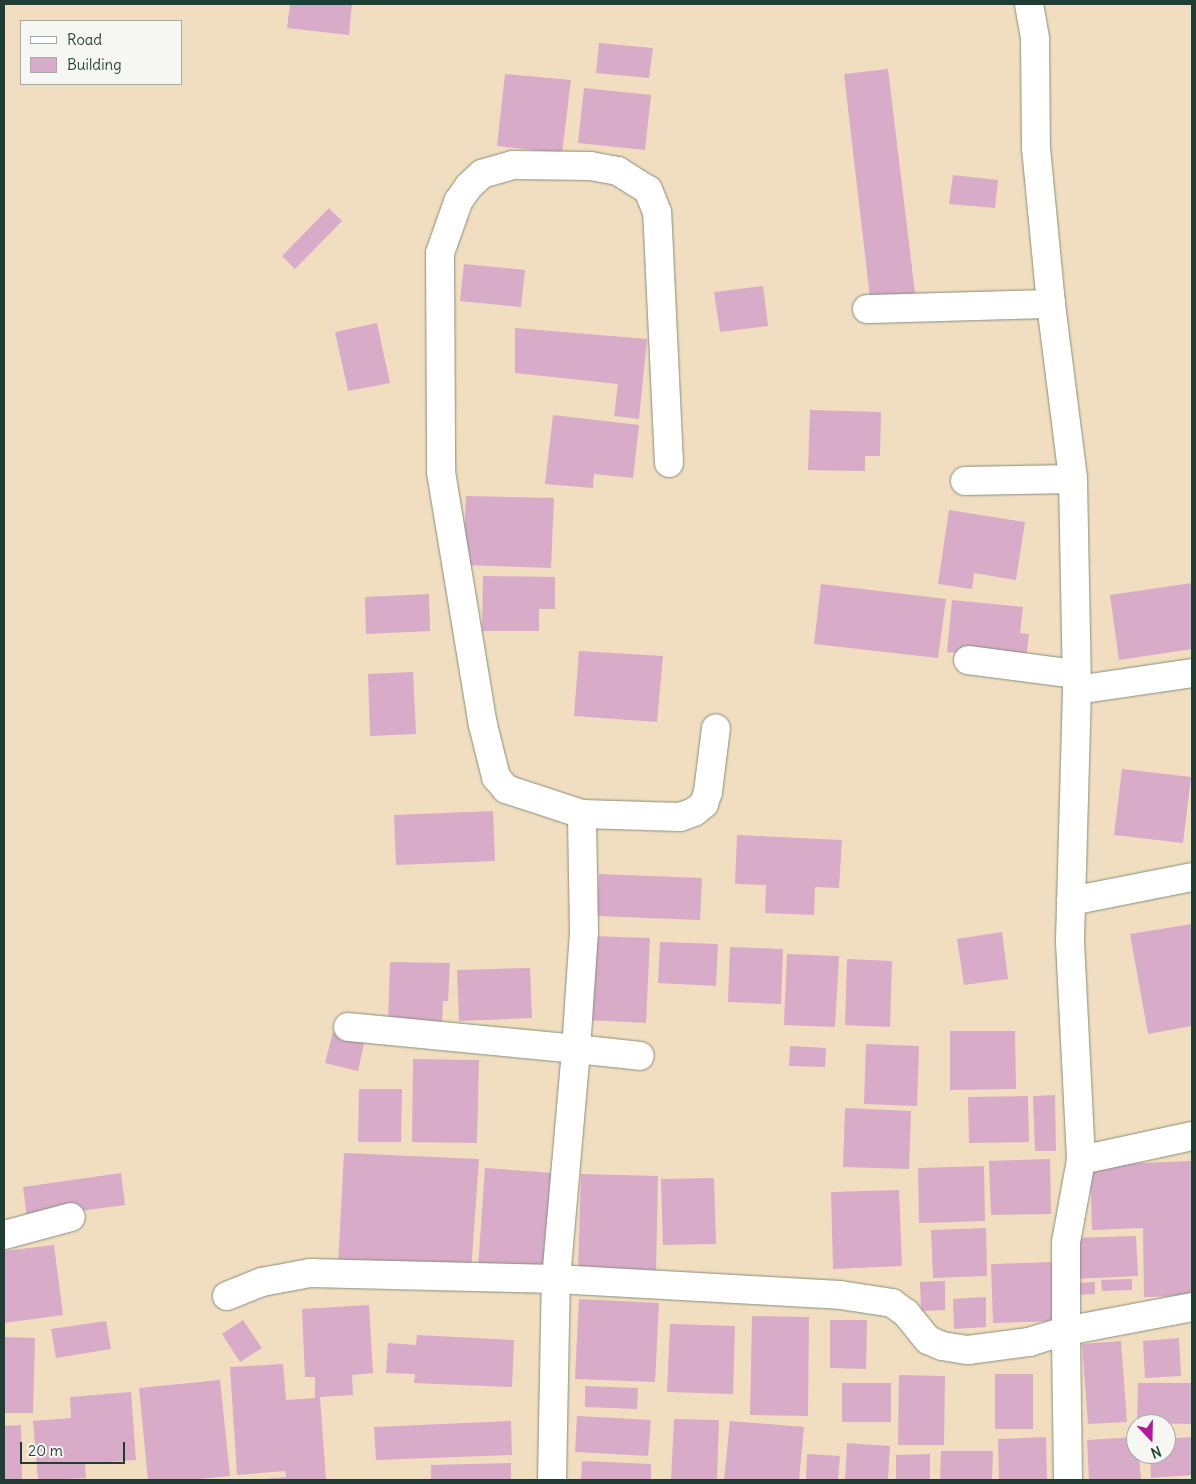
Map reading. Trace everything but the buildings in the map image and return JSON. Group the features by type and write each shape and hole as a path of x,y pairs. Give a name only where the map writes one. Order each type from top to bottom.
{"street":[{"path":"1029,4 1035,39 1036,148 1051,304 1073,479 1076,682 1070,952 1081,1160 1066,1242 1068,1480"},
{"path":"669,463 657,212 648,190 618,171 590,166 512,165 482,174 469,186 458,202 440,253 441,472 456,574 483,725 496,777 506,789 582,814 680,816 694,812 704,804 708,792 716,728"},
{"path":"867,309 1051,304"},
{"path":"965,481 1073,479"},
{"path":"968,660 1076,682 1192,673"},
{"path":"552,1480 556,1279 584,933 582,814"},
{"path":"1071,901 1192,877"},
{"path":"348,1027 640,1056"},
{"path":"1081,1160 1192,1136"},
{"path":"4,1235 71,1217"},
{"path":"227,1296 262,1282 310,1273 556,1279 840,1295 892,1304 906,1312 928,1340 957,1349 968,1350 1029,1342 1066,1331 1192,1307"}]}
